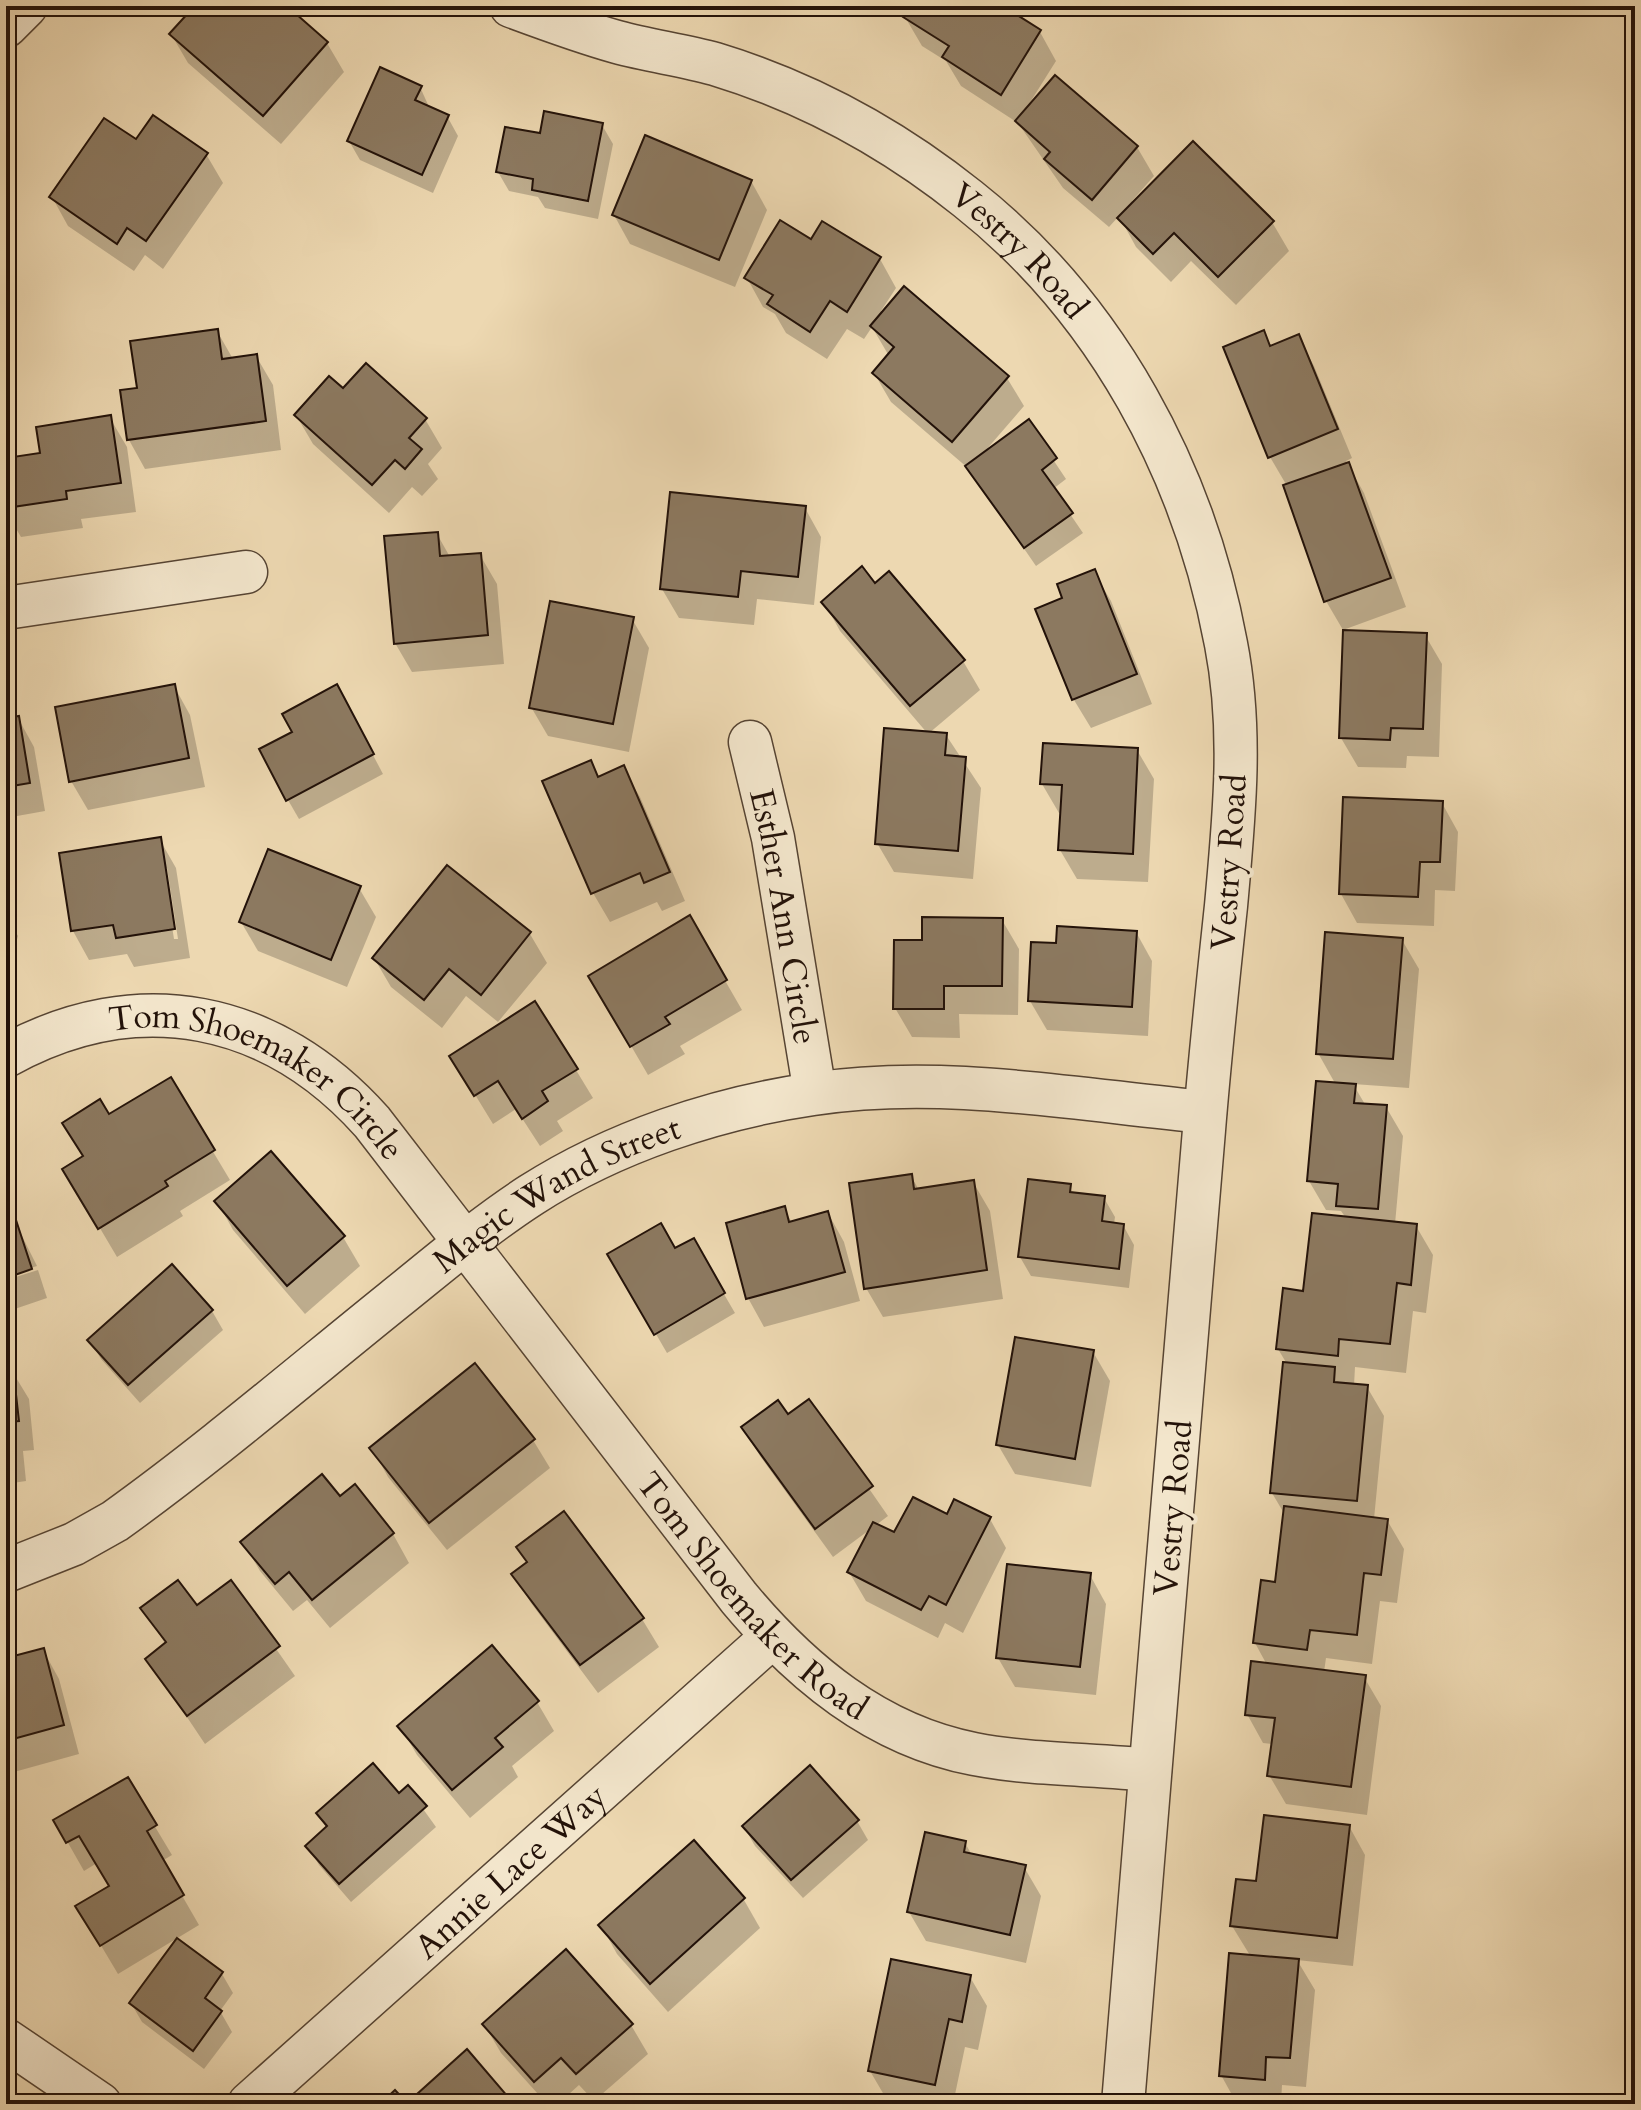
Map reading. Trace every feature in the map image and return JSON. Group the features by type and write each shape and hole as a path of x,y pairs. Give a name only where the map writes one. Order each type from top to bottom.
{"street":[{"path":"6,26 26,6"},
{"name":"Vestry Road","path":"511,6 618,42 711,63 766,82 818,104 924,165 1018,243 1092,329 1135,392 1165,448 1191,512 1212,579 1228,650 1237,791 1205,1112 1123,2104"},
{"path":"6,608 246,572"},
{"name":"Esther Ann Circle","path":"750,742 773,838 815,1093"},
{"name":"Tom Shoemaker Circle","path":"6,1056 59,1031 98,1020 137,1015 216,1022 252,1033 318,1069 347,1094 466,1242"},
{"name":"Magic Wand Street","path":"6,1571 74,1544 115,1521 466,1242 532,1195 623,1148 717,1114 815,1093 898,1088 974,1089 1205,1112"},
{"name":"Tom Shoemaker Road","path":"466,1242 772,1637 848,1702 930,1742 974,1754 1150,1770"},
{"name":"Annie Lace Way","path":"249,2104 772,1637"},
{"path":"6,2040 100,2104"}],"building":[{"path":"184,6 287,6 328,42 263,116 169,34 190,11"},
{"path":"910,6 1003,6 1041,30 1001,95 942,57 949,46 903,17"},
{"path":"380,67 422,86 415,100 449,115 422,175 347,141"},
{"path":"1055,75 1138,146 1092,200 1044,159 1050,152 1015,121"},
{"path":"544,111 603,123 588,201 532,190 533,179 496,172 505,127 540,133"},
{"path":"153,115 208,153 146,241 127,228 117,244 49,197 104,118 136,139"},
{"path":"645,135 752,180 719,260 612,215"},
{"path":"1193,141 1274,221 1218,277 1174,233 1153,254 1117,218"},
{"path":"780,220 811,239 822,221 881,257 847,312 830,301 810,332 767,304 773,295 744,278"},
{"path":"904,286 1009,376 952,442 872,373 894,347 870,326"},
{"path":"218,329 222,359 257,354 266,421 127,440 120,390 137,388 130,341"},
{"path":"1264,330 1270,346 1299,334 1338,429 1268,458 1223,347"},
{"path":"366,363 427,418 409,438 422,449 405,469 395,460 372,485 294,415 329,376 343,388"},
{"path":"111,415 121,483 66,491 67,499 6,508 6,458 40,453 36,427"},
{"path":"1029,419 1057,458 1042,470 1073,513 1024,548 965,466"},
{"path":"1349,462 1391,578 1324,602 1283,485"},
{"path":"670,492 806,506 798,577 741,571 738,597 660,589"},
{"path":"438,532 440,556 481,553 488,635 394,644 384,536"},
{"path":"862,566 875,583 889,571 965,660 910,706 821,602"},
{"path":"1095,569 1137,674 1072,700 1035,609 1062,598 1057,584"},
{"path":"550,601 634,617 613,724 529,708"},
{"path":"1343,630 1427,633 1423,729 1391,728 1390,740 1339,738"},
{"path":"175,684 189,758 69,782 55,707"},
{"path":"337,684 374,754 286,801 259,749 292,732 282,714"},
{"path":"19,716 30,783 6,787 6,718"},
{"path":"884,728 947,733 945,755 966,757 958,851 875,844"},
{"path":"1043,743 1138,748 1133,854 1058,850 1062,785 1040,784"},
{"path":"591,760 598,777 624,765 670,872 644,883 640,873 591,894 542,781"},
{"path":"1343,797 1443,801 1440,862 1420,862 1418,897 1339,894"},
{"path":"161,837 175,929 116,938 113,925 71,931 59,853"},
{"path":"268,849 361,886 331,960 239,922"},
{"path":"447,865 531,932 481,995 449,969 424,1000 372,958"},
{"path":"690,915 727,980 665,1017 670,1024 630,1047 588,976"},
{"path":"922,917 1003,918 1002,986 944,986 944,1009 893,1009 894,940 922,940"},
{"path":"1057,926 1137,931 1132,1007 1028,1001 1031,942 1056,943"},
{"path":"1325,932 1403,938 1393,1059 1316,1054"},
{"path":"535,1001 578,1069 542,1091 548,1101 522,1119 498,1081 474,1096 449,1056"},
{"path":"171,1077 215,1150 165,1181 168,1186 98,1229 62,1169 83,1156 62,1123 100,1099 109,1114"},
{"path":"1316,1081 1356,1084 1354,1103 1387,1105 1378,1209 1336,1206 1338,1184 1307,1181"},
{"path":"271,1151 345,1236 287,1286 214,1201"},
{"path":"912,1174 914,1189 974,1180 987,1270 864,1289 849,1183"},
{"path":"1028,1179 1071,1184 1070,1192 1105,1196 1102,1221 1124,1224 1119,1269 1018,1257"},
{"path":"785,1206 789,1222 828,1211 845,1272 746,1299 726,1223"},
{"path":"1312,1213 1417,1224 1411,1285 1397,1283 1390,1344 1339,1339 1338,1356 1276,1349 1283,1288 1303,1291"},
{"path":"16,1220 32,1269 6,1278 6,1223"},
{"path":"661,1223 675,1248 694,1238 725,1293 654,1335 607,1254"},
{"path":"172,1264 213,1310 128,1385 87,1340"},
{"path":"1015,1337 1094,1350 1075,1459 996,1445"},
{"path":"1283,1362 1335,1367 1334,1382 1368,1385 1357,1501 1270,1493"},
{"path":"475,1363 535,1439 429,1523 369,1448"},
{"path":"13,1368 19,1421 7,1422 11,1453 6,1453 6,1369"},
{"path":"809,1399 873,1486 815,1529 741,1427 778,1400 788,1414"},
{"path":"322,1474 340,1496 355,1484 394,1533 312,1600 289,1572 275,1584 240,1542"},
{"path":"913,1497 947,1514 954,1499 991,1517 946,1605 929,1596 921,1610 847,1572 873,1522 894,1532"},
{"path":"1284,1506 1388,1519 1381,1575 1364,1573 1357,1635 1310,1630 1307,1650 1253,1643 1261,1580 1275,1582"},
{"path":"564,1511 644,1618 580,1665 511,1574 527,1562 516,1547"},
{"path":"1007,1564 1091,1573 1080,1667 996,1658"},
{"path":"178,1580 197,1605 231,1580 280,1646 187,1716 145,1659 166,1642 140,1608"},
{"path":"492,1645 539,1701 495,1738 503,1747 452,1790 397,1726"},
{"path":"44,1648 64,1725 6,1741 6,1658"},
{"path":"1251,1661 1366,1675 1351,1787 1267,1776 1275,1718 1245,1715"},
{"path":"373,1763 399,1793 408,1785 427,1806 339,1884 305,1846 327,1826 316,1813"},
{"path":"810,1765 859,1820 791,1880 742,1826"},
{"path":"128,1777 157,1825 147,1831 184,1895 100,1946 75,1906 109,1886 79,1836 66,1843 53,1820"},
{"path":"1264,1815 1350,1825 1337,1938 1230,1926 1236,1879 1256,1881"},
{"path":"925,1832 966,1841 964,1852 1026,1865 1010,1935 907,1912"},
{"path":"694,1840 745,1898 650,1984 598,1925"},
{"path":"177,1938 223,1972 205,1998 222,2011 193,2051 129,2003"},
{"path":"566,1949 633,2024 576,2074 561,2058 534,2082 482,2024"},
{"path":"1229,1953 1299,1959 1290,2058 1266,2057 1265,2080 1219,2076"},
{"path":"891,1959 971,1975 962,2022 949,2019 935,2085 868,2071"},
{"path":"467,2049 514,2104 380,2104 395,2090 407,2103"}]}
